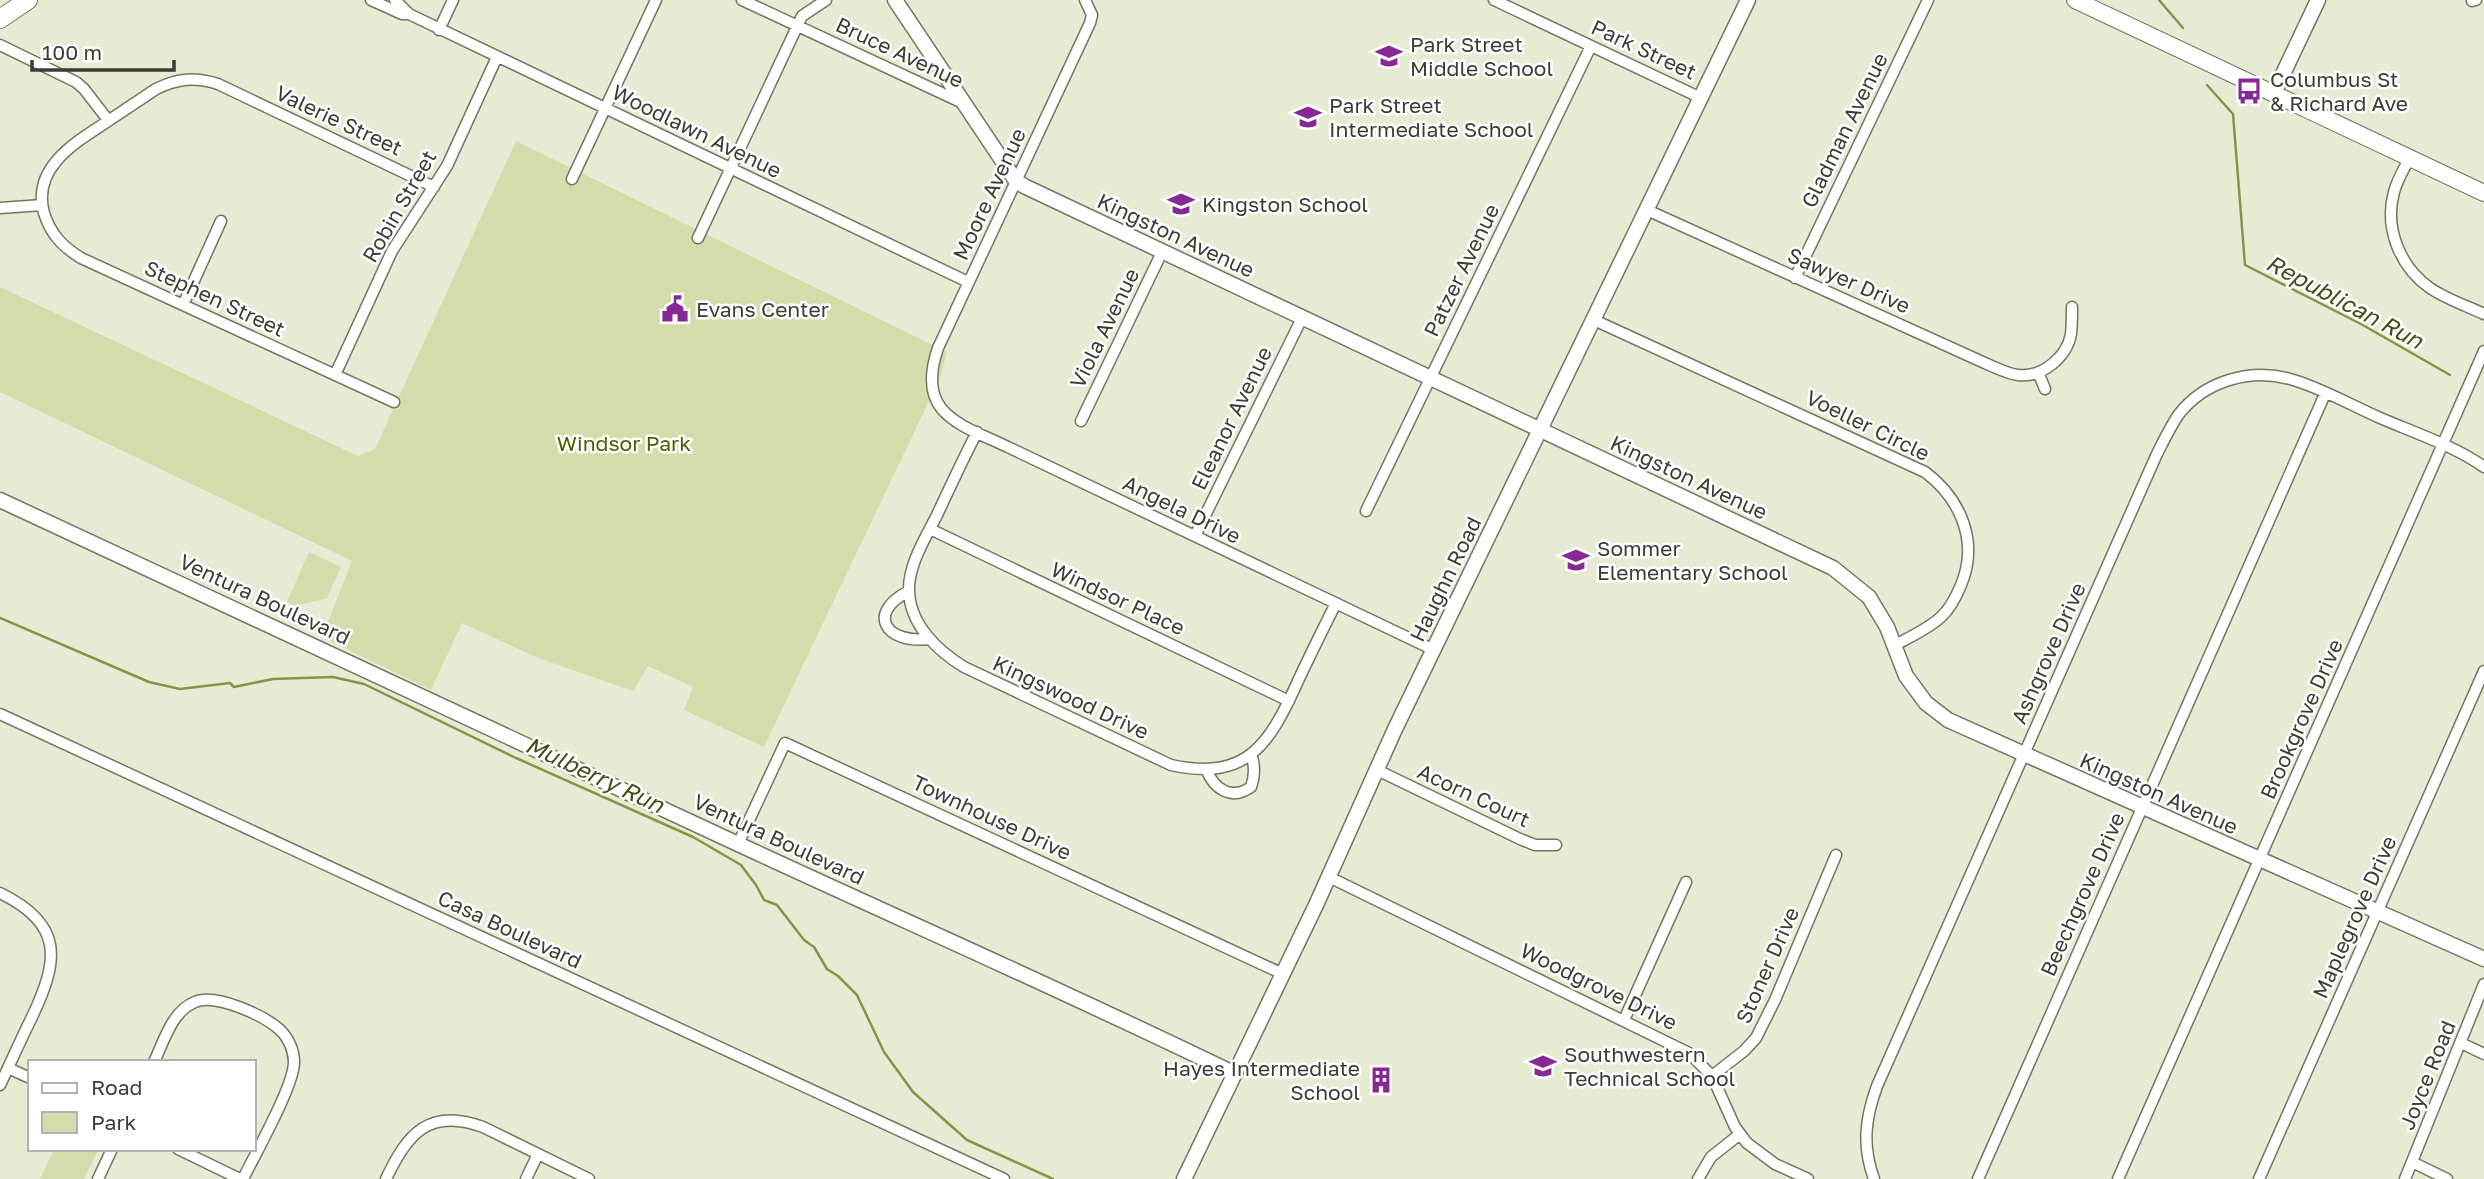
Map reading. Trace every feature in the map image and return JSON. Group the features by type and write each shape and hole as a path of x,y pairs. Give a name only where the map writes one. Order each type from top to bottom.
{"main road":[{"path":"0,19 28,0"},
{"path":"2075,0 2484,193"}],"street":[{"name":"Woodlawn Avenue","path":"371,0 402,14 409,14"},
{"name":"Woodlawn Avenue","path":"395,0 409,14 439,30 968,282"},
{"path":"439,30 453,0"},
{"path":"572,179 656,0"},
{"name":"Bruce Avenue","path":"742,0 965,104"},
{"path":"698,238 802,16 826,0"},
{"path":"895,0 1016,181"},
{"name":"Moore Avenue","path":"932,384 931,369 938,348 1090,23 1091,15 1085,0"},
{"name":"Park Street","path":"1494,0 1701,98"},
{"name":"Haughn Road","path":"1184,1179 1434,650 1748,0"},
{"name":"Gladman Avenue","path":"1795,278 1928,0"},
{"path":"2274,93 2318,0"},
{"path":"0,45 76,82 108,120 69,147 51,166 45,181 42,205 0,208"},
{"name":"Patzer Avenue","path":"1367,511 1591,46"},
{"name":"Robin Street","path":"335,375 392,251 446,166 497,57"},
{"name":"Valerie Street","path":"108,120 171,81 203,79 434,187"},
{"path":"2410,158 2394,191 2391,206 2391,224 2401,256 2430,288 2484,314"},
{"name":"Kingston Avenue","path":"1016,181 1833,568 1869,597 1880,611 1906,676 1935,711 1964,729 2484,960"},
{"name":"Stephen Street","path":"42,205 56,239 67,250 394,402"},
{"name":"Sawyer Drive","path":"1647,210 2009,373 2024,375 2038,372"},
{"path":"183,305 221,221"},
{"name":"Viola Avenue","path":"1081,421 1162,252"},
{"path":"2045,389 2038,372 2055,362 2066,346 2071,336 2072,307"},
{"name":"Eleanor Avenue","path":"1195,536 1302,318"},
{"name":"Voeller Circle","path":"1594,320 1924,472 1947,492 1959,509 1965,525 1969,558 1966,571 1951,604 1939,619 1895,645"},
{"name":"Brookgrove Drive","path":"2118,1179 2484,351"},
{"name":"Ashgrove Drive","path":"1874,1179 1865,1149 1868,1110 2156,456 2180,413 2206,390 2239,377 2274,375 2292,379 2442,446"},
{"name":"Angela Drive","path":"932,384 933,394 952,419 1434,650"},
{"name":"Beechgrove Drive","path":"1978,1179 2325,394"},
{"path":"929,639 905,639 887,630 885,617 897,599 909,592 918,553 977,432"},
{"path":"2442,446 2484,467"},
{"name":"Ventura Boulevard","path":"0,500 1235,1074"},
{"name":"Windsor Place","path":"930,529 1289,701"},
{"name":"Kingswood Drive","path":"909,592 918,619 929,639 948,658 1154,758 1189,769 1225,766 1251,754 1275,730 1336,603"},
{"name":"Maplegrove Drive","path":"2259,1179 2484,671"},
{"name":"Casa Boulevard","path":"0,714 1003,1179"},
{"name":"Townhouse Drive","path":"738,844 785,743 1283,974"},
{"path":"1206,769 1219,789 1226,793 1240,793 1251,787 1254,779 1254,761 1251,754"},
{"name":"Acorn Court","path":"1377,770 1520,839 1535,845 1556,845"},
{"name":"Stoner Drive","path":"1712,1076 1752,1045 1764,1025 1836,855"},
{"name":"Woodgrove Drive","path":"1329,877 1689,1053 1712,1076 1740,1134 1766,1158 1808,1179"},
{"path":"1624,1020 1686,881"},
{"path":"0,893 30,911 41,923 52,954 46,987 0,1085"},
{"name":"Joyce Road","path":"2405,1179 2484,984"},
{"path":"155,1060 179,1014 196,1001 206,999 227,1002 281,1030 292,1049 293,1071 256,1149"},
{"path":"2461,1043 2484,1054"},
{"path":"8,1068 28,1077"},
{"path":"386,1179 405,1143 433,1123 450,1120 467,1121 482,1127 589,1179"},
{"path":"1698,1179 1711,1157 1740,1134"},
{"path":"98,1179 111,1151"},
{"path":"182,1151 242,1179 255,1151"},
{"path":"526,1179 538,1154"},
{"path":"2412,1162 2447,1179"}],"green space":[{"name":"Windsor Park","path":"516,141 947,352 940,378 764,747 684,710 693,687 648,666 633,691 538,658 462,623 431,690 322,637 352,561 0,392 0,287 358,456 375,449"},
{"path":"309,552 341,567 327,598 295,606 287,602"},
{"path":"53,1151 98,1151 84,1179 40,1179"}],"waterway":[{"name":"Republican Run","path":"2159,0 2183,28"},
{"name":"Republican Run","path":"2207,85 2233,114 2245,265 2361,324 2450,375"},
{"name":"Mulberry Run","path":"0,618 149,682 180,689 230,683 234,687 273,679 333,677 364,684 516,758 693,837 741,865 764,900 777,905 804,940 814,947 827,969 857,995 884,1052 913,1092 967,1140 1053,1179"}],"place":[{"name":"Park Street Middle School","path":"1389,56"},
{"name":"Columbus St & Richard Ave","path":"2249,91"},
{"name":"Park Street Intermediate School","path":"1308,117"},
{"name":"Kingston School","path":"1181,204"},
{"name":"Evans Center","path":"675,309"},
{"name":"Sommer Elementary School","path":"1576,560"},
{"name":"Southwestern Technical School","path":"1543,1066"},
{"name":"Hayes Intermediate School","path":"1381,1080"}]}
